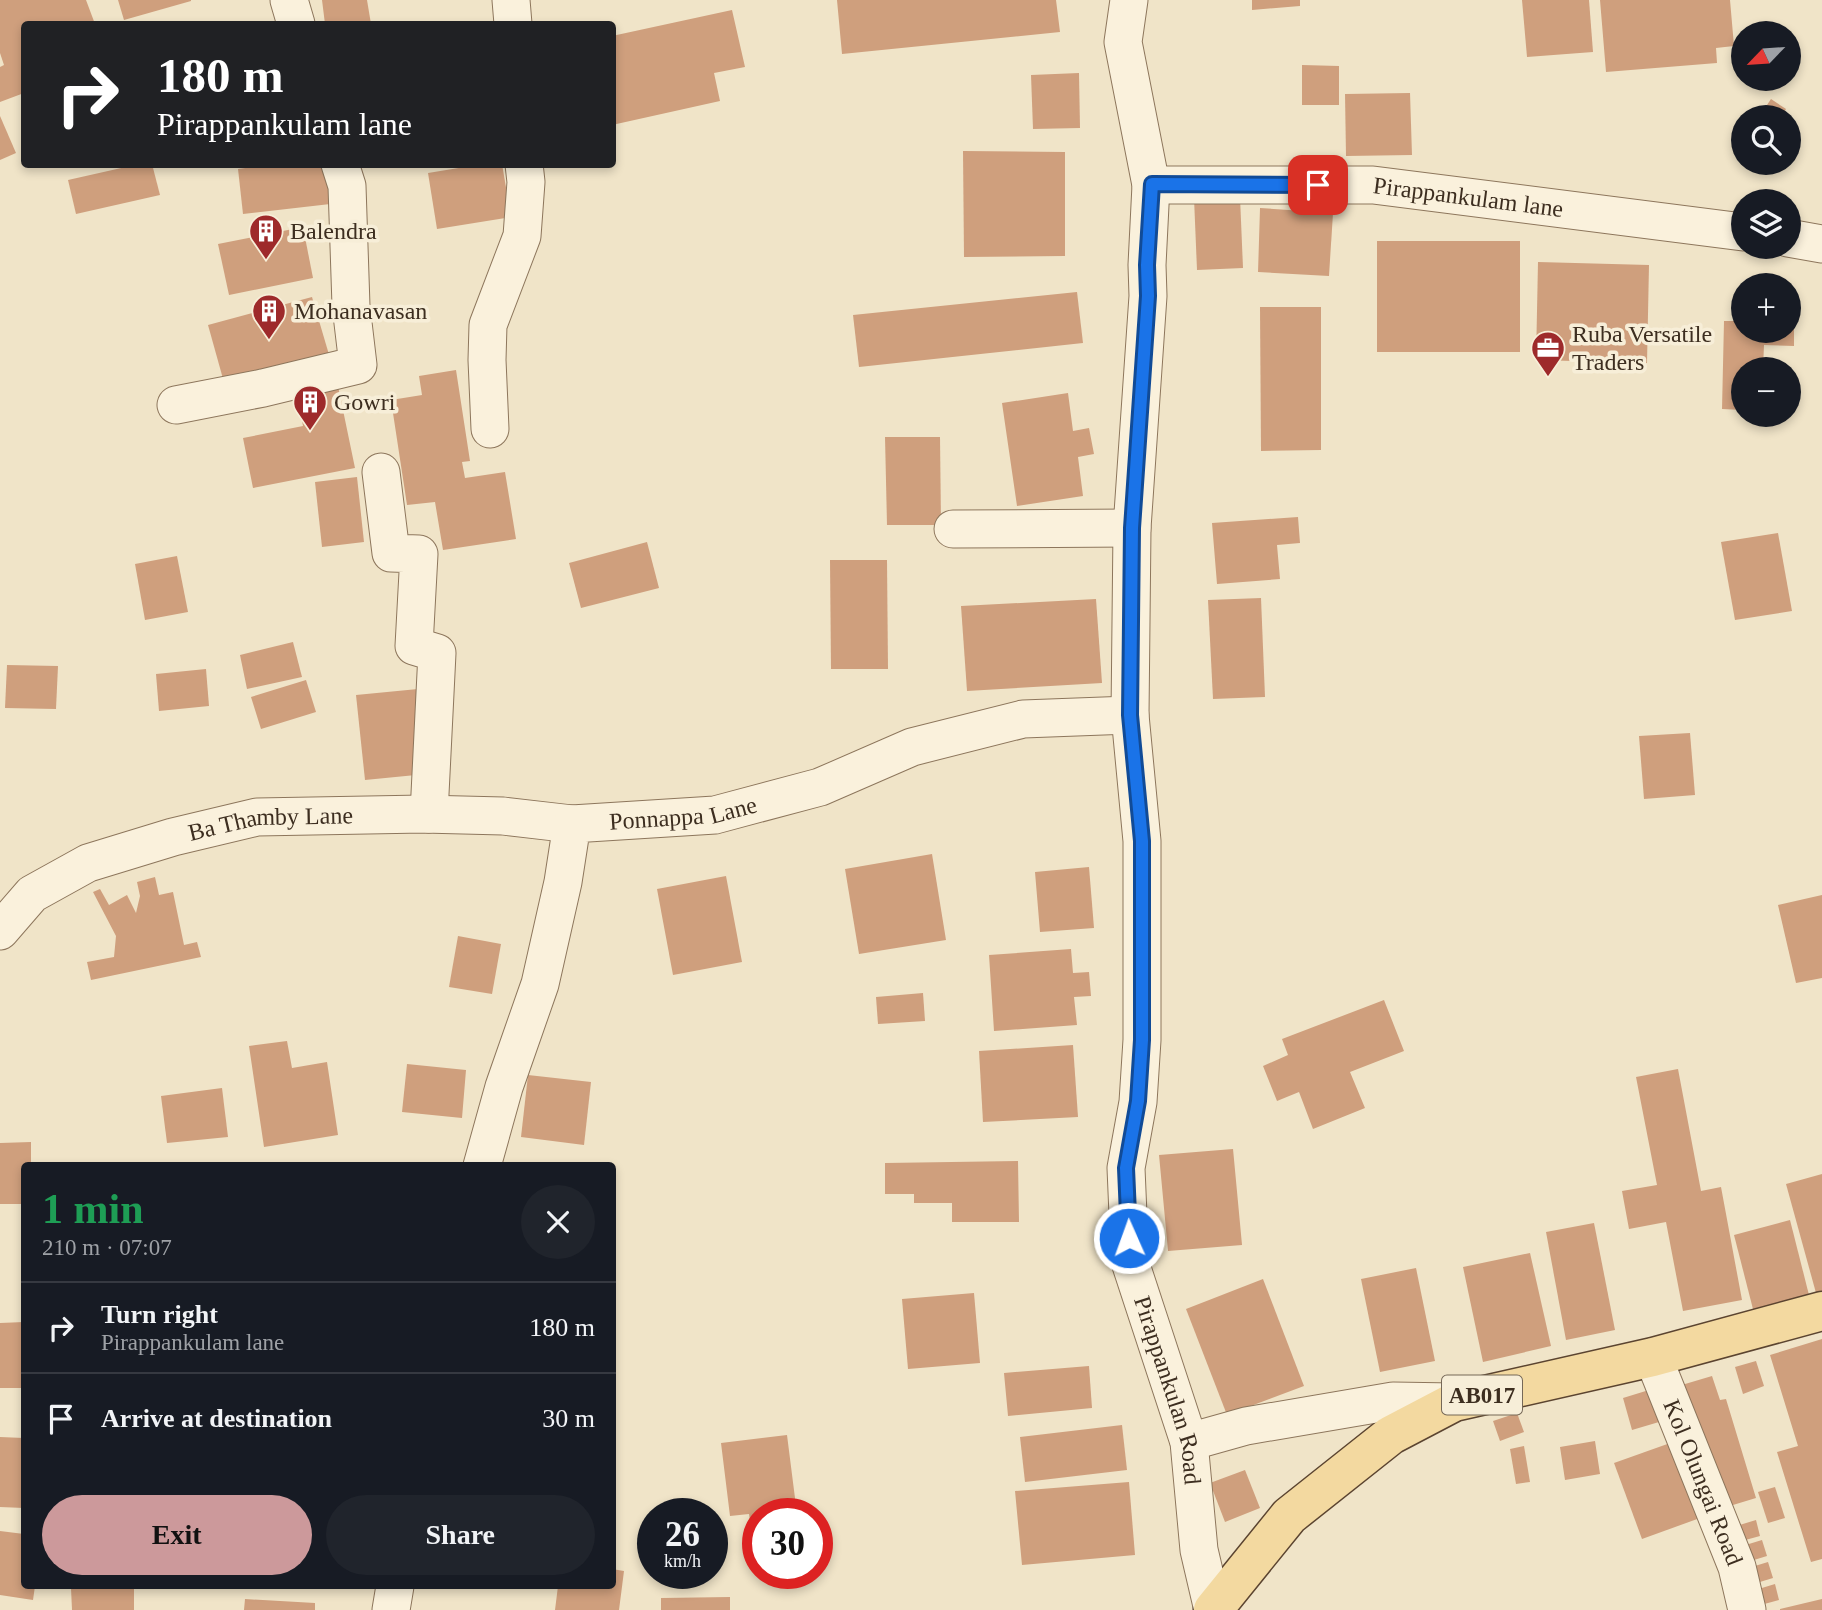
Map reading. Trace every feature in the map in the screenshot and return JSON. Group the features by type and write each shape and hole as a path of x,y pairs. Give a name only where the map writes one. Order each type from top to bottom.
{"main road":[{"name":"AB017","path":"1213,1610 1289,1516 1391,1435 1454,1402 1653,1357 1822,1311"}],"street":[{"path":"289,0 295,21"},
{"path":"511,0 513,21"},
{"name":"Pirappankulan Road","path":"1129,0 1123,42 1152,184 1147,265 1148,296 1132,528 1130,715 1142,841 1142,1040 1138,1101 1126,1168 1130,1262 1189,1442 1199,1550 1213,1610"},
{"path":"176,405 358,365 351,306 346,186 341,168"},
{"path":"491,429 488,325 523,236 524,168"},
{"name":"Pirappankulam lane","path":"1152,184 1373,185 1731,230"},
{"path":"1801,240 1822,244"},
{"path":"381,472 391,553 419,554 414,646 438,653 429,814"},
{"path":"953,529 1132,528"},
{"name":"Ponnappa Lane","path":"483,1162 504,1087 540,984 563,882 572,824 715,815 820,787 912,747 1023,719 1130,715"},
{"name":"Ba Thamby Lane","path":"0,931 32,894 88,863 173,837 257,817 429,814 503,816 572,824"},
{"name":"Kol Olungai Road","path":"1653,1357 1737,1567 1747,1610"},
{"path":"1189,1442 1246,1426 1393,1401 1454,1402"},
{"path":"391,1610 394,1589"}],"building":[{"path":"0,0 86,0 94,21 21,21 21,94 0,102 0,67 4,65 0,53"},
{"path":"118,0 191,0 191,1 124,20"},
{"path":"322,0 367,0 370,21 325,21"},
{"path":"837,0 1056,0 1060,32 842,54"},
{"path":"1252,0 1300,0 1300,6 1252,10"},
{"path":"1522,0 1589,0 1593,52 1527,57"},
{"path":"1600,0 1730,0 1731,46 1716,48 1717,63 1606,72"},
{"path":"732,10 745,67 714,73 720,101 616,124 616,35"},
{"path":"1302,65 1339,66 1339,105 1302,105"},
{"path":"1079,73 1080,128 1033,129 1031,75"},
{"path":"1410,93 1412,155 1346,156 1345,94"},
{"path":"1771,99 1780,105 1767,105"},
{"path":"0,116 16,153 0,160"},
{"path":"963,151 1065,152 1065,256 964,257"},
{"path":"121,168 153,168 160,195 76,214 68,180"},
{"path":"335,168 339,203 243,214 238,169"},
{"path":"459,168 503,168 511,217 437,229 428,173"},
{"path":"1240,197 1243,268 1197,270 1194,198"},
{"path":"1260,208 1333,213 1329,276 1258,272"},
{"name":"Balendra","path":"303,227 313,278 229,295 218,244"},
{"path":"1377,241 1520,241 1520,352 1377,352"},
{"path":"1538,262 1649,265 1647,363 1536,360"},
{"path":"1077,292 1083,343 859,367 853,315"},
{"name":"Mohanavasan","path":"312,297 330,358 225,386 208,325"},
{"path":"1260,307 1321,307 1321,450 1261,451"},
{"path":"1724,321 1731,321 1731,343 1794,343 1794,346 1764,345 1764,357 1731,357 1731,409 1722,409"},
{"path":"456,370 470,461 462,462 465,478 505,472 516,539 443,550 435,502 407,505 391,400 422,395 419,376"},
{"name":"Gowri","path":"338,386 355,468 253,488 243,438 303,426 297,394"},
{"path":"1068,393 1073,431 1089,428 1094,454 1078,457 1083,496 1017,506 1002,403"},
{"path":"885,437 940,437 941,525 887,525"},
{"path":"357,477 364,542 322,547 315,482"},
{"path":"1298,517 1300,543 1277,545 1280,579 1217,584 1212,523"},
{"path":"1778,533 1792,611 1735,620 1721,542"},
{"path":"647,542 659,588 581,608 569,563"},
{"path":"177,556 188,612 145,620 135,564"},
{"path":"830,560 887,560 888,669 831,669"},
{"path":"1261,598 1265,697 1213,699 1208,600"},
{"path":"1096,599 1102,683 967,691 961,606"},
{"path":"293,642 302,677 247,689 240,655"},
{"path":"7,665 58,666 56,709 5,708"},
{"path":"206,669 209,706 159,711 156,674"},
{"path":"306,680 316,712 261,729 251,697"},
{"path":"418,689 426,774 365,780 356,695"},
{"path":"1690,733 1695,795 1644,799 1639,736"},
{"path":"932,854 946,940 859,954 845,869"},
{"path":"1089,867 1094,928 1040,932 1035,872"},
{"path":"726,876 742,962 673,975 657,889"},
{"path":"155,877 159,895 173,892 184,945 197,942 201,957 91,980 87,962 114,957 116,936 93,892 100,889 109,905 127,895 136,913 140,896 137,882"},
{"path":"1822,895 1822,978 1796,983 1778,905"},
{"path":"458,936 501,944 492,994 449,987"},
{"path":"1071,949 1073,973 1089,972 1091,996 1074,997 1077,1025 994,1031 989,955"},
{"path":"923,993 925,1021 878,1024 876,997"},
{"path":"1384,1000 1404,1051 1350,1072 1365,1108 1313,1129 1299,1092 1277,1101 1263,1066 1288,1055 1282,1039"},
{"path":"287,1041 292,1068 327,1062 338,1135 264,1147 249,1046"},
{"path":"1073,1045 1078,1117 983,1122 979,1051"},
{"path":"407,1064 466,1070 462,1118 402,1112"},
{"path":"1678,1069 1701,1191 1721,1187 1742,1300 1683,1311 1666,1222 1629,1229 1622,1191 1657,1185 1636,1077"},
{"path":"528,1075 591,1082 584,1145 521,1137"},
{"path":"222,1088 228,1137 167,1143 161,1096"},
{"path":"31,1142 31,1162 21,1162 21,1204 0,1204 0,1143"},
{"path":"1233,1149 1242,1245 1168,1251 1159,1155"},
{"path":"1018,1161 1019,1222 952,1222 952,1203 914,1203 914,1194 885,1194 885,1163"},
{"path":"1822,1174 1822,1291 1816,1293 1786,1184"},
{"path":"1790,1220 1810,1299 1754,1313 1734,1235"},
{"path":"1594,1223 1615,1330 1566,1340 1546,1232"},
{"path":"1530,1253 1551,1346 1483,1362 1463,1267"},
{"path":"1416,1268 1435,1361 1380,1372 1361,1279"},
{"path":"1263,1279 1304,1386 1227,1415 1186,1309"},
{"path":"974,1293 980,1363 908,1369 902,1299"},
{"path":"21,1322 21,1388 0,1388 0,1323"},
{"path":"1822,1339 1822,1559 1811,1562 1777,1452 1798,1446 1770,1355"},
{"path":"1756,1361 1764,1386 1743,1394 1735,1367"},
{"path":"1089,1366 1092,1408 1008,1416 1004,1373"},
{"path":"1712,1376 1720,1400 1726,1399 1756,1498 1723,1508 1675,1387"},
{"path":"1649,1390 1659,1422 1632,1430 1623,1398"},
{"path":"1517,1413 1524,1432 1500,1441 1493,1421"},
{"path":"1122,1425 1127,1470 1025,1482 1020,1437"},
{"path":"787,1435 795,1498 742,1498 742,1515 730,1516 721,1443"},
{"path":"0,1437 21,1438 21,1508 0,1507"},
{"path":"1595,1441 1600,1474 1565,1480 1560,1447"},
{"path":"1673,1442 1700,1518 1642,1539 1614,1463"},
{"path":"1524,1446 1530,1482 1516,1484 1510,1449"},
{"path":"1245,1470 1260,1508 1225,1522 1210,1483"},
{"path":"1129,1482 1135,1555 1022,1565 1015,1491"},
{"path":"1775,1487 1785,1518 1768,1523 1758,1492"},
{"path":"1756,1520 1760,1536 1738,1542 1733,1527"},
{"path":"0,1531 21,1534 21,1589 35,1589 33,1600 0,1595"},
{"path":"1762,1540 1767,1556 1744,1563 1739,1547"},
{"path":"1768,1562 1773,1578 1750,1585 1745,1569"},
{"path":"616,1570 624,1571 619,1610 555,1610 558,1589 616,1589"},
{"path":"1775,1584 1779,1600 1757,1606 1752,1591"},
{"path":"71,1589 134,1589 134,1610 72,1610"},
{"path":"730,1597 730,1610 661,1610 661,1598"},
{"path":"245,1599 315,1603 315,1610 244,1610"},
{"path":"1822,1599 1822,1610 1780,1610 1780,1609"}],"place":[{"name":"Balendra","path":"266,261"},
{"name":"Mohanavasan","path":"269,341"},
{"name":"Ruba Versatile Traders","path":"1548,378"},
{"name":"Gowri","path":"310,432"}],"route":[{"path":"1129,1238 1126,1168 1138,1101 1142,1040 1142,841 1130,715 1132,528 1148,296 1147,265 1152,184 1318,185"}]}
